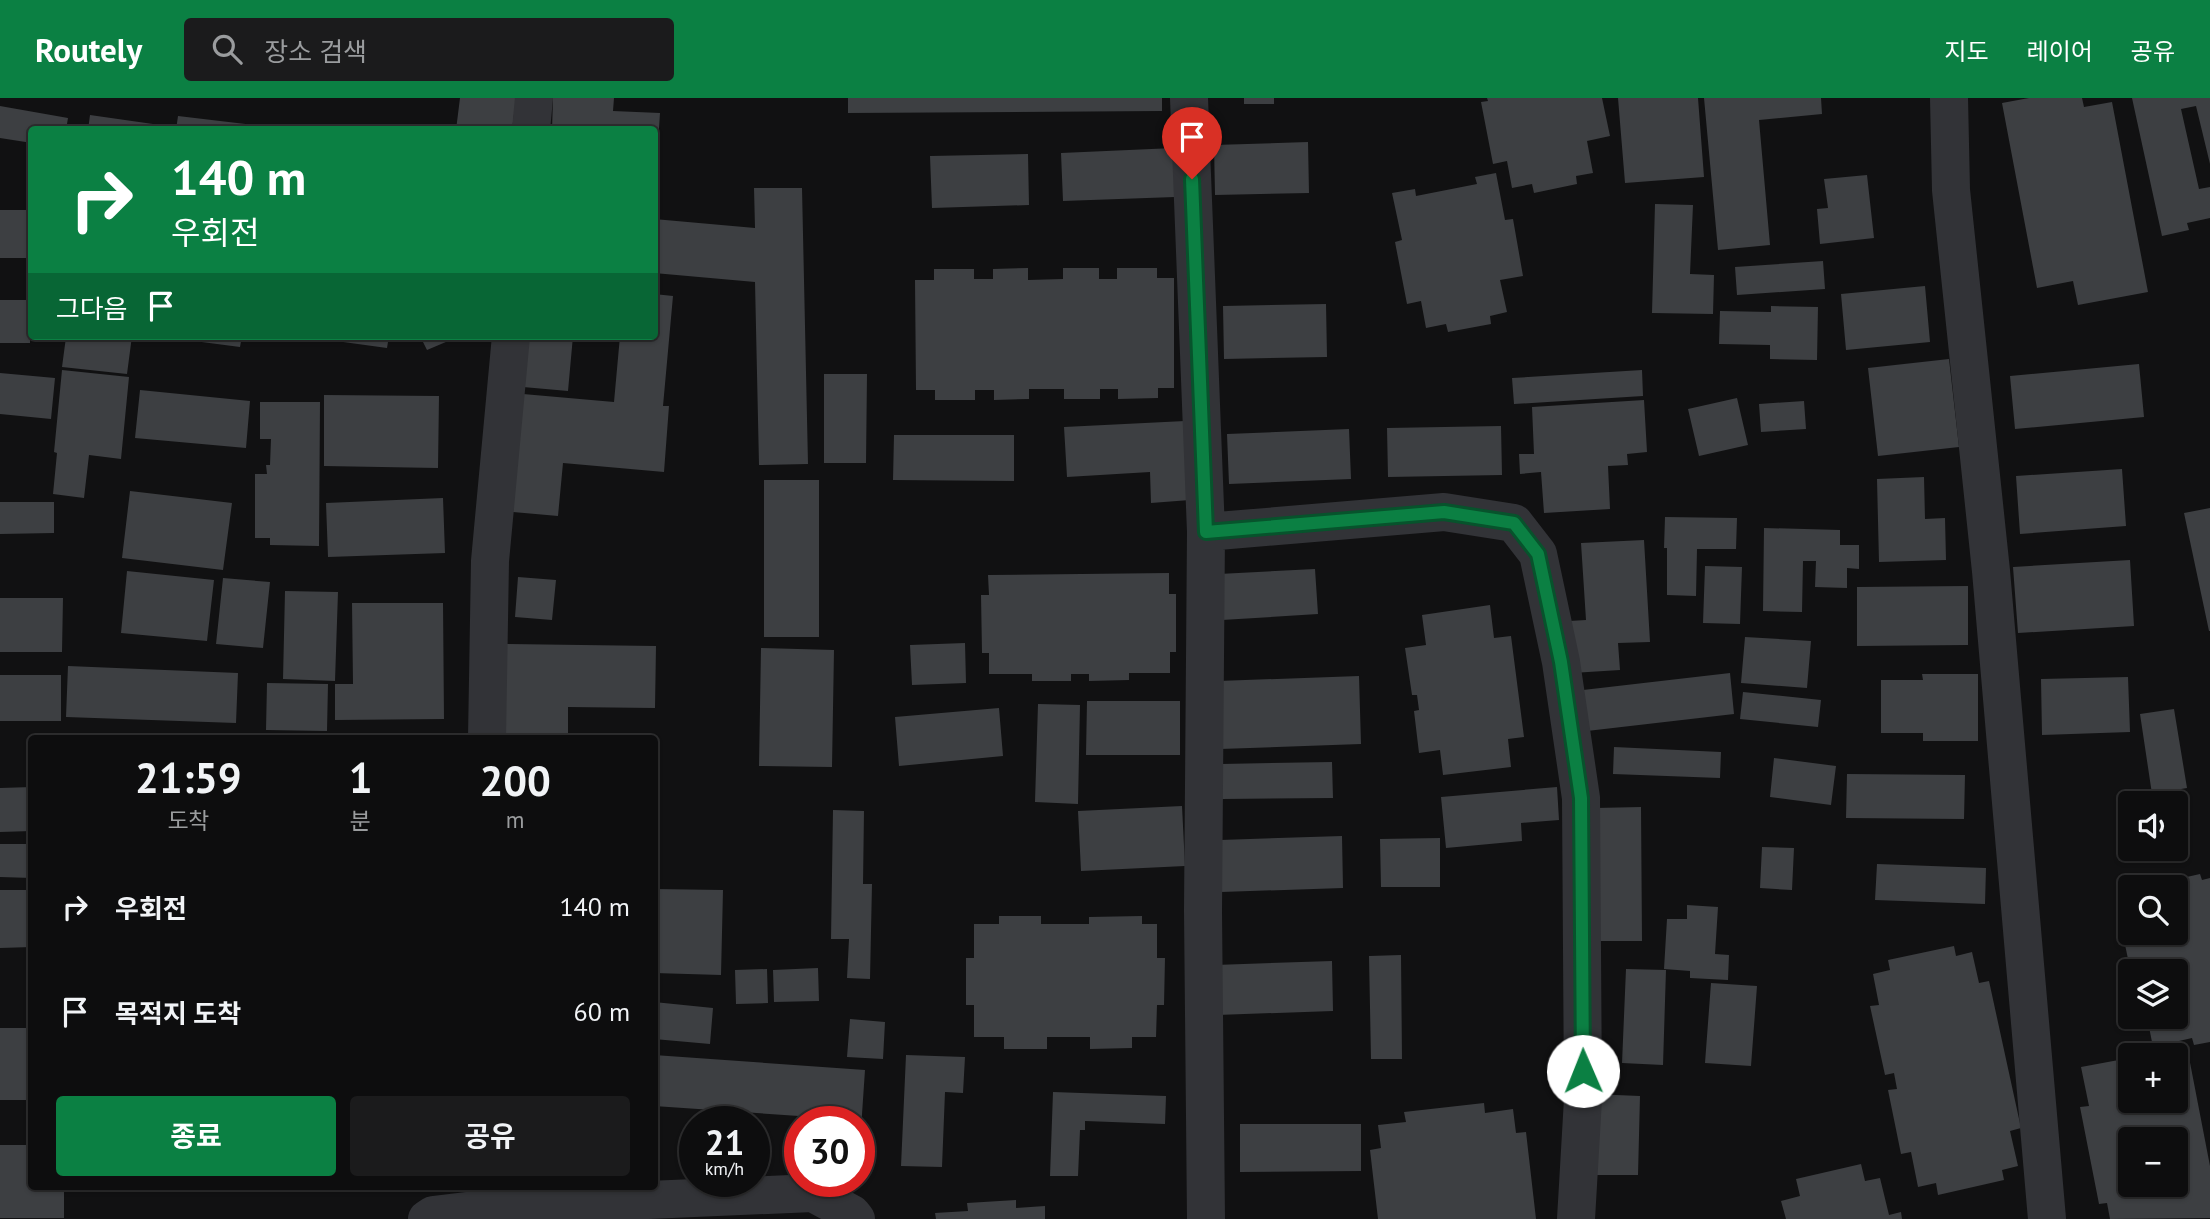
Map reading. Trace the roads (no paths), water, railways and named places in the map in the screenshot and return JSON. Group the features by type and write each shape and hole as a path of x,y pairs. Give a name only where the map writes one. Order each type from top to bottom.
{"street":[{"path":"531,126 534,98"},
{"path":"1189,98 1206,532 1203,911 1206,1219"},
{"path":"1949,98 1951,190 1991,571 2047,1219"},
{"path":"487,735 490,561 511,340"},
{"path":"1206,532 1444,512 1514,523 1538,554 1561,662 1581,798 1583,1099 1576,1219"},
{"path":"428,1219 433,1215 506,1196 813,1193 852,1214 856,1219"}]}
